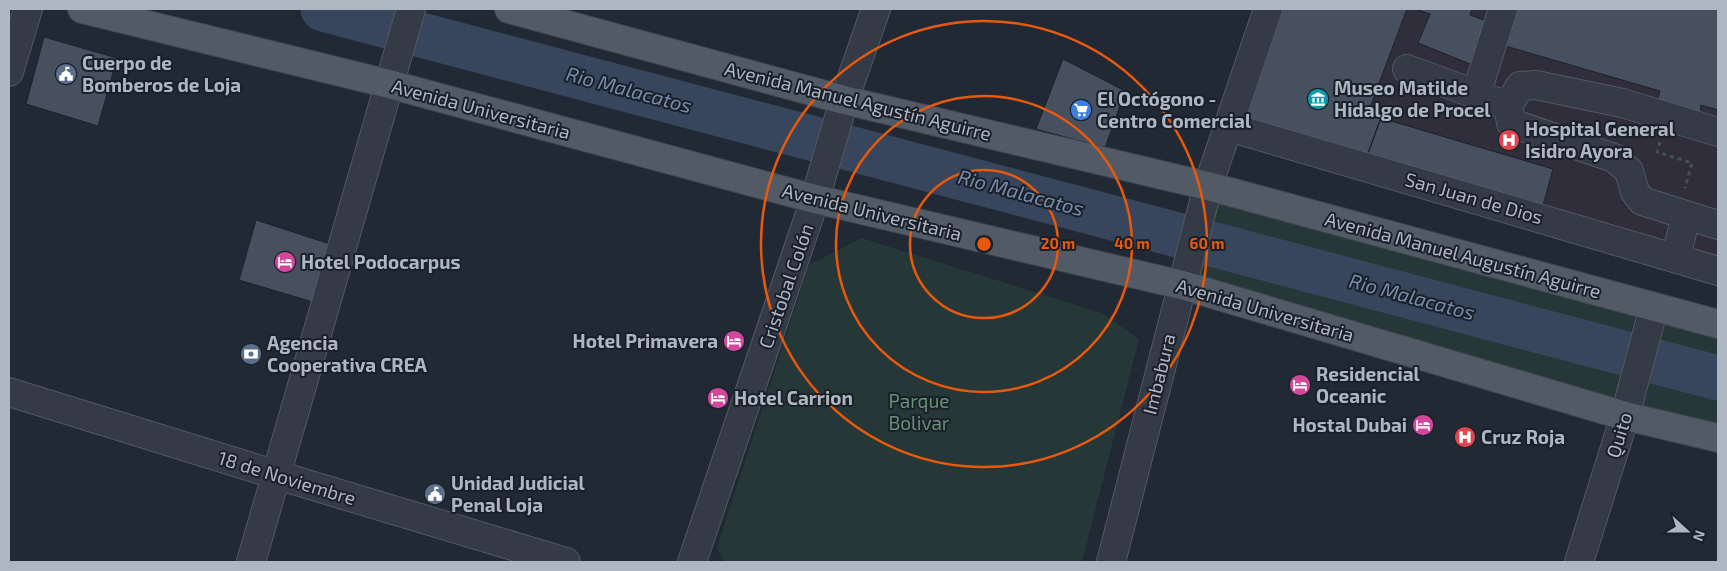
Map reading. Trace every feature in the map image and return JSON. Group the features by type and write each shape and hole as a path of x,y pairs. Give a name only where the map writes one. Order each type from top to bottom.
{"main road":[{"name":"Avenida Universitaria","path":"82,9 392,76 818,191 1182,282 1718,438"},
{"name":"Avenida Manuel Agustín Aguirre","path":"509,9 843,105 1207,190"},
{"name":"Avenida Manuel Augustín Aguirre","path":"1207,190 1652,314 1718,324"}],"street":[{"path":"9,72 28,9"},
{"path":"251,562 411,9"},
{"name":"Cristobal Colón","path":"692,562 818,191 843,105 876,9"},
{"name":"Imbabura","path":"1111,562 1207,190 1268,9"},
{"path":"1476,95 1503,9"},
{"path":"1407,69 1508,106"},
{"path":"1718,132 1622,103 1536,85 1520,86 1508,106 1511,123 1614,158 1629,172 1635,192 1642,201 1718,225"},
{"name":"San Juan de Dios","path":"1229,126 1718,271"},
{"path":"1676,258 1681,213"},
{"name":"Quito","path":"1579,562 1627,410 1652,314"},
{"name":"18 de Noviembre","path":"9,392 276,476 566,562"}],"path":[{"path":"1670,117 1657,152 1692,163 1681,213"}],"shaded area":[{"name":"Hospital General Isidro Ayora","path":"1271,9 1718,9 1718,259 1366,159"}],"green space":[{"path":"1209,187 1718,326 1718,436 1182,285"},
{"name":"Parque Bolivar","path":"861,238 1102,313 1139,339 1082,562 724,562 717,547 809,265"}],"building":[{"path":"1271,9 1407,9 1368,113 1381,117 1366,159 1234,122"},
{"path":"1415,9 1472,9 1470,15 1492,23 1475,66 1418,43 1430,14"},
{"path":"1486,9 1718,9 1718,110 1701,105 1700,116 1656,104 1660,91 1502,45 1510,16"},
{"path":"44,37 117,58 98,126 26,104"},
{"name":"El Octógono - Centro Comercial","path":"1063,59 1125,91 1105,148 1036,129"},
{"path":"1381,118 1553,169 1542,209 1366,159"},
{"name":"Hotel Podocarpus","path":"256,220 330,244 313,302 239,280"}],"waterway":[{"name":"Rio Malacatos","path":"323,9 1718,378"}],"place":[{"name":"Cuerpo de Bomberos de Loja","path":"66,74"},
{"name":"Museo Matilde Hidalgo de Procel","path":"1318,99"},
{"name":"El Octógono - Centro Comercial","path":"1081,110"},
{"name":"Hospital General Isidro Ayora","path":"1509,140"},
{"name":"Hotel Podocarpus","path":"285,262"},
{"name":"Hotel Primavera","path":"734,341"},
{"name":"Agencia Cooperativa CREA","path":"251,354"},
{"name":"Residencial Oceanic","path":"1300,385"},
{"name":"Hotel Carrion","path":"718,398"},
{"name":"Hostal Dubai","path":"1423,425"},
{"name":"Cruz Roja","path":"1465,437"},
{"name":"Unidad Judicial Penal Loja","path":"435,494"}]}
